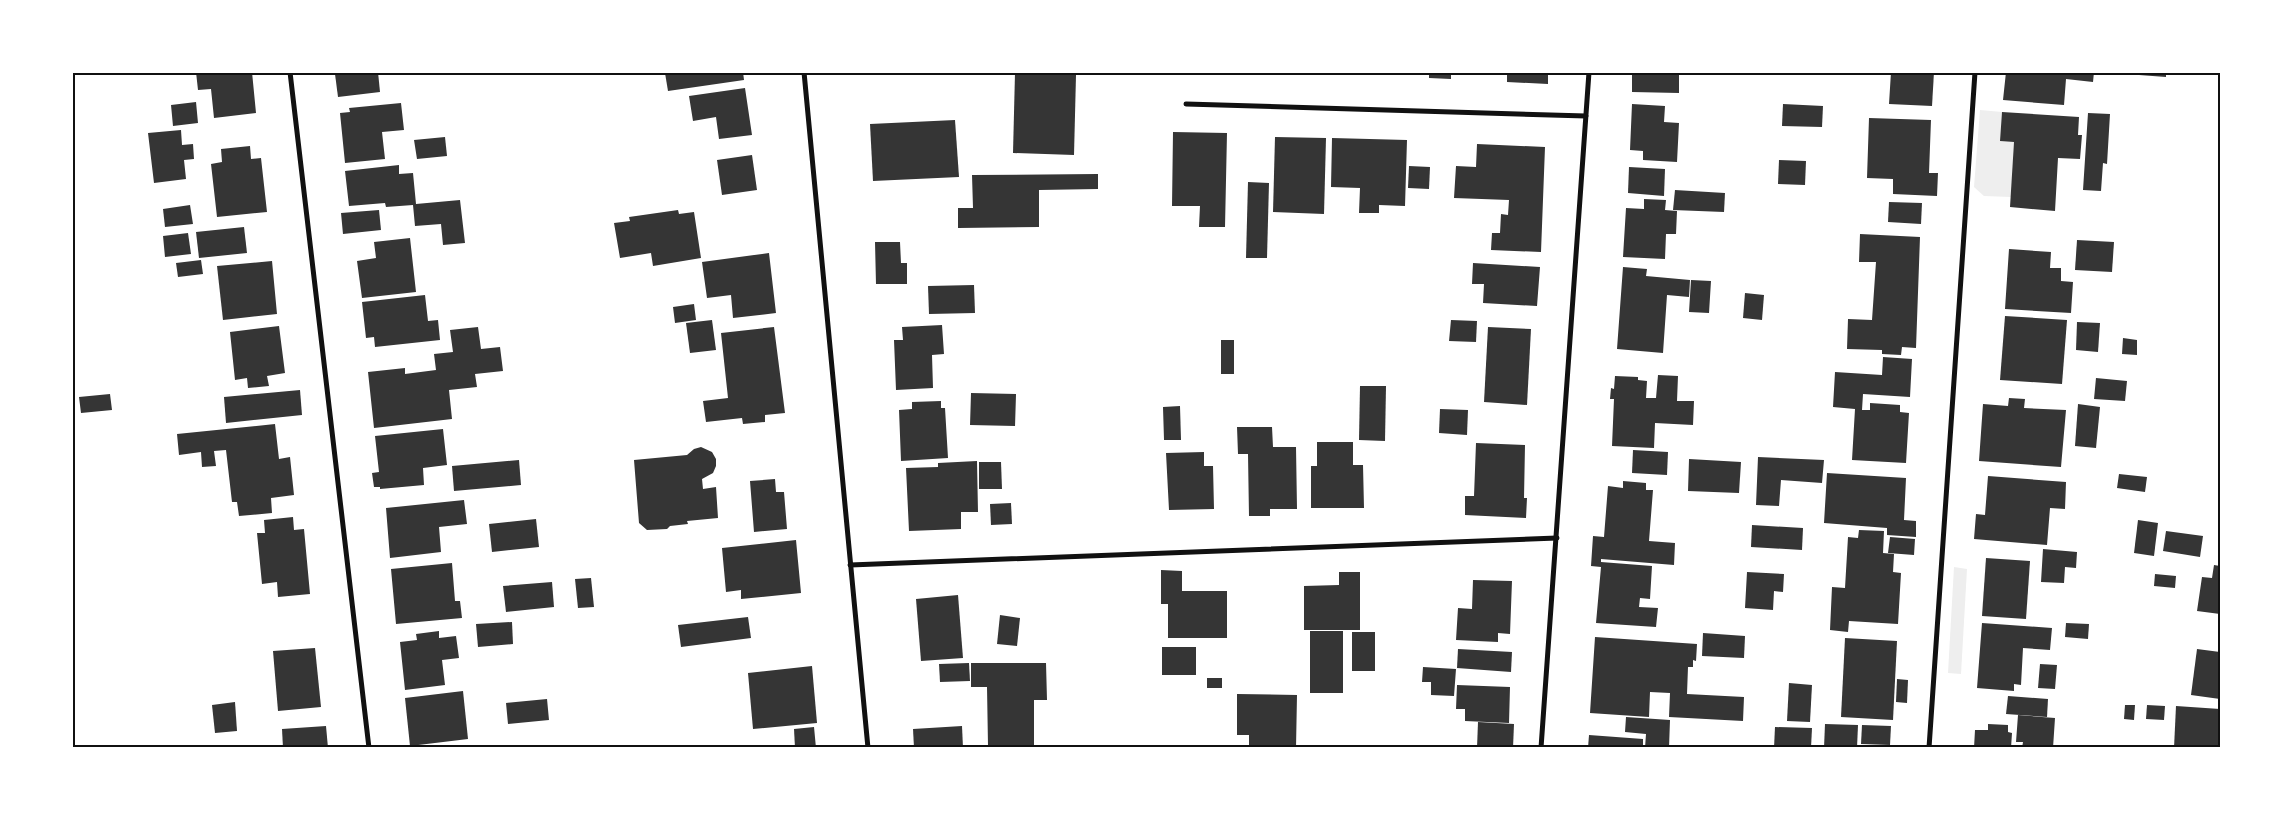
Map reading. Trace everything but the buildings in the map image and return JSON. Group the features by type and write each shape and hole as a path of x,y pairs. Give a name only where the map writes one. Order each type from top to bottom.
{"street":[{"path":"290,72 369,748"},
{"path":"804,72 868,748"},
{"path":"1541,748 1589,72"},
{"path":"1929,748 1975,72"},
{"path":"1186,104 1586,116"},
{"path":"850,565 1557,538"}],"shaded area":[{"path":"1980,110 2002,112 2000,141 2014,142 2011,197 1984,196 1974,187"},
{"path":"1954,567 1967,569 1961,674 1948,673"}]}
